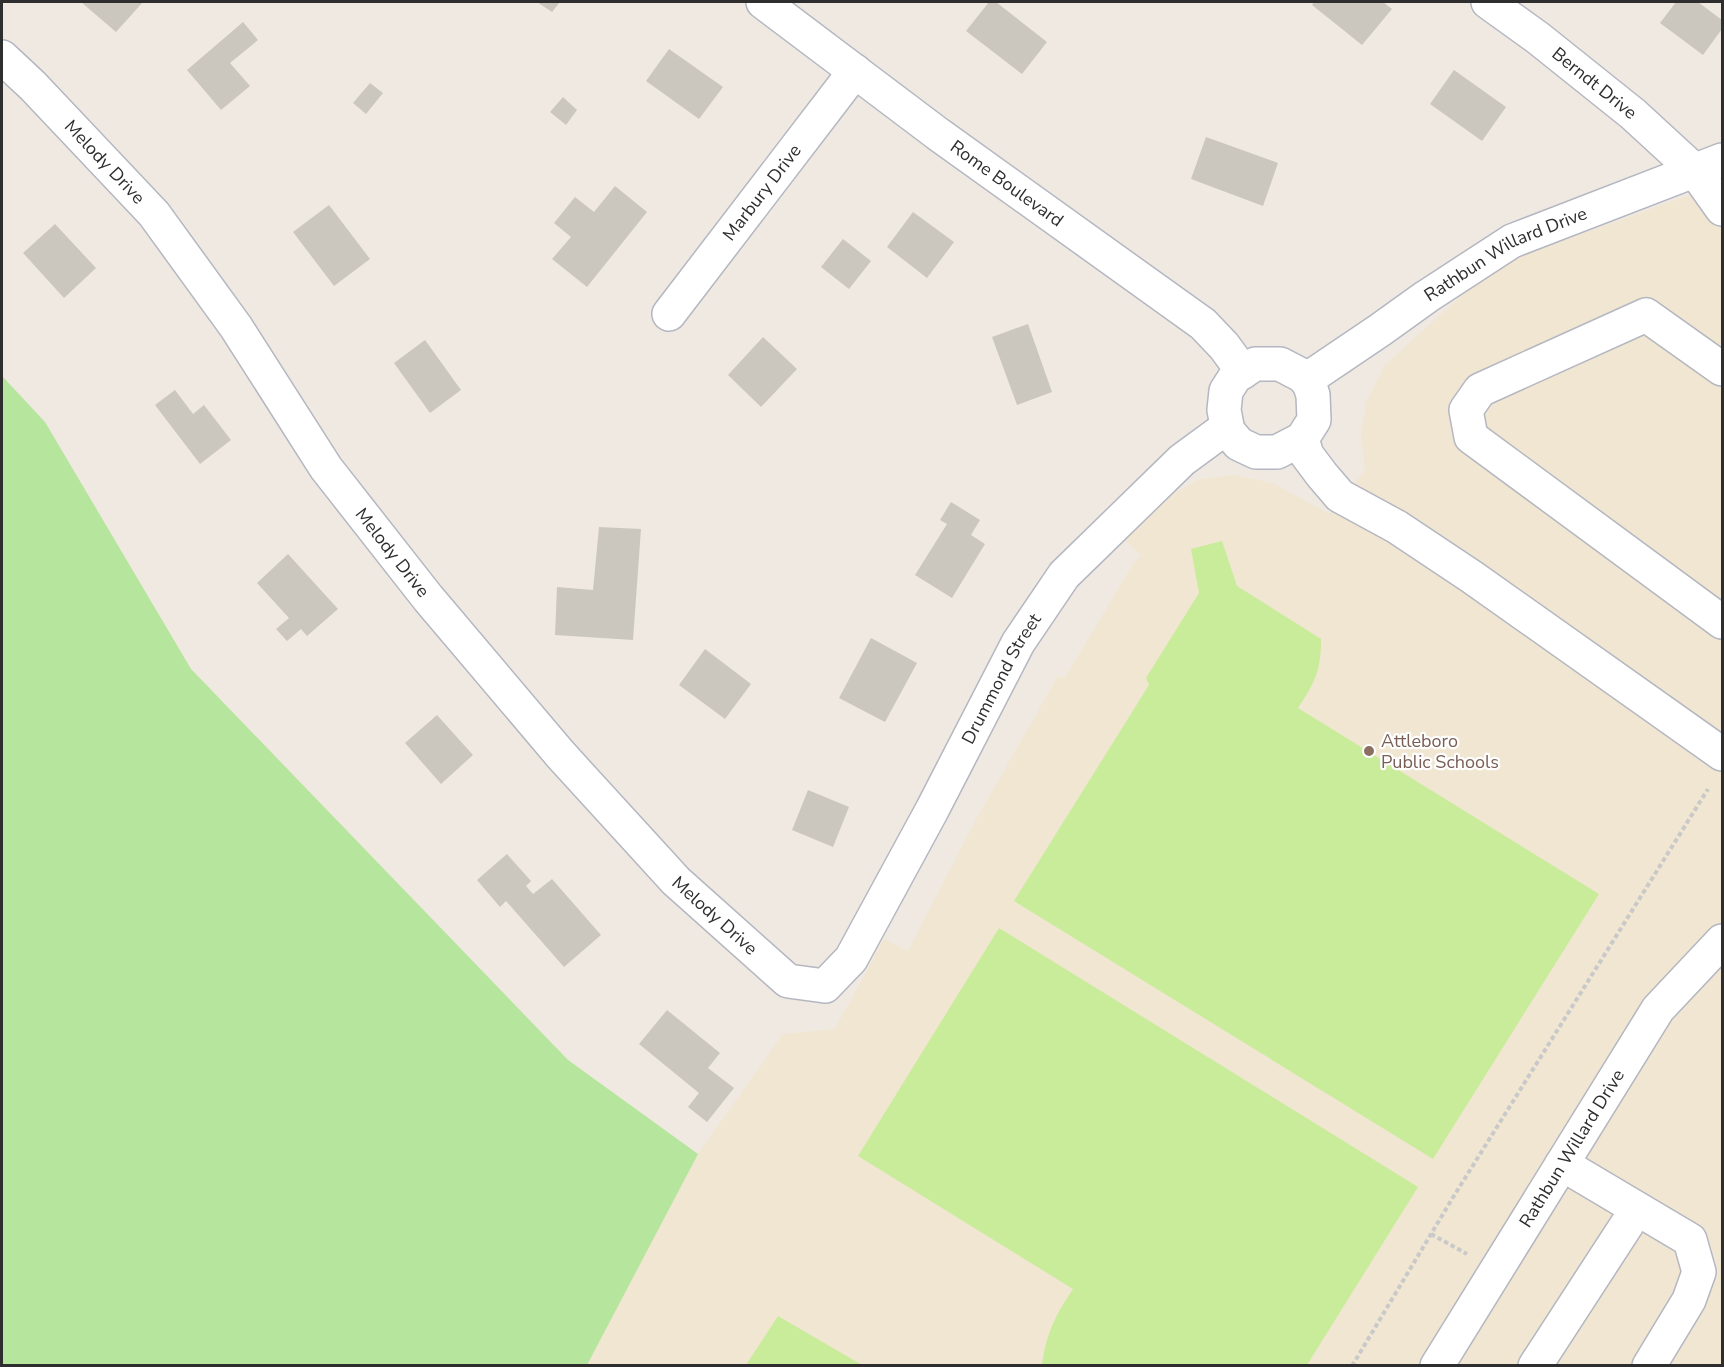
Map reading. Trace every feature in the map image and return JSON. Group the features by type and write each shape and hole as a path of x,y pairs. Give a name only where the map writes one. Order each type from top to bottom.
{"street":[{"name":"Rome Boulevard","path":"763,2 1034,204 1203,324 1224,346 1243,372"},
{"name":"Berndt Drive","path":"1488,2 1538,38 1633,114 1709,166 1722,209"},
{"name":"Melody Drive","path":"2,57 33,86 154,214 236,327 326,468 428,598 560,754 676,881 788,981 825,986 833,978"},
{"name":"Marbury Drive","path":"669,314 855,71"},
{"name":"Rathbun Willard Drive","path":"1306,380 1512,241 1709,166"},
{"path":"1722,369 1646,315 1480,390 1466,410 1471,437 1722,622"},
{"path":"1255,364 1280,364 1303,376 1306,380 1313,395 1314,420 1302,439 1277,452 1256,452 1239,444 1228,431 1224,410 1226,391 1235,377 1255,364"},
{"name":"Drummond Street","path":"833,978 851,959 932,810 1018,643 1064,575 1182,460 1227,427"},
{"path":"1302,439 1308,454 1322,476 1340,496 1397,527 1454,564 1719,744"},
{"name":"Rathbun Willard Drive","path":"1437,1365 1658,1009 1722,941"},
{"path":"1562,1164 1690,1240 1699,1272 1689,1300 1649,1365"},
{"path":"1535,1365 1636,1209"}],"path":[{"path":"1352,1365 1708,789"},
{"path":"1431,1234 1469,1255"}],"shaded area":[{"name":"Attleboro Public Schools","path":"1722,183 1722,1365 2,1365 2,376 45,422 191,669 568,1060 698,1154 783,1034 835,1029 884,939 908,951 974,823 1058,676 1065,678 1133,564 1141,555 1125,540 1176,492 1200,479 1235,475 1275,484 1329,514 1365,470 1361,436 1366,403 1384,366 1461,296 1514,259"}],"green space":[{"path":"2,376 45,422 191,669 568,1060 698,1154 587,1365 2,1365"},
{"path":"1222,541 1237,586 1321,639 1320,660 1316,676 1298,708 1599,894 1433,1159 1014,901 1149,685 1146,678 1199,593 1191,549"},
{"path":"999,928 1418,1187 1307,1365 1042,1365 1053,1325 1073,1289 858,1156"},
{"path":"778,1316 862,1365 746,1365"}],"building":[{"path":"81,2 143,2 116,32"},
{"path":"537,2 560,2 552,12"},
{"path":"989,2 996,2 1047,42 1022,74 966,31"},
{"path":"1314,2 1383,2 1392,9 1362,45 1312,5"},
{"path":"1676,2 1698,2 1722,20 1722,29 1703,55 1660,23"},
{"path":"243,22 258,40 230,63 250,86 221,110 187,70"},
{"path":"669,49 723,87 699,119 646,81"},
{"path":"1454,70 1506,107 1482,141 1430,104"},
{"path":"370,83 383,93 366,114 353,103"},
{"path":"563,97 577,110 566,125 550,112"},
{"path":"1206,137 1278,163 1263,206 1191,179"},
{"path":"615,186 647,212 587,287 552,259 571,237 554,223 575,197 594,212"},
{"path":"329,205 370,259 334,286 293,232"},
{"path":"913,212 954,242 927,278 887,247"},
{"path":"55,224 96,268 64,298 23,253"},
{"path":"843,239 871,261 849,289 821,267"},
{"path":"1028,324 1052,392 1017,405 992,337"},
{"path":"763,337 797,369 761,407 728,375"},
{"path":"425,340 461,390 430,413 394,363"},
{"path":"175,390 193,414 204,405 231,440 200,464 155,405"},
{"path":"951,502 980,520 971,535 985,544 952,598 915,575 947,524 940,520"},
{"path":"599,527 641,529 633,640 555,635 557,587 593,590"},
{"path":"288,554 338,609 307,636 301,629 287,641 276,629 289,618 257,583"},
{"path":"871,638 917,663 885,722 839,698"},
{"path":"705,649 751,684 725,719 679,685"},
{"path":"437,715 473,755 441,784 405,743"},
{"path":"808,790 849,807 833,847 792,830"},
{"path":"507,854 531,881 526,886 533,894 552,879 601,935 564,967 506,901 500,907 477,880"},
{"path":"667,1010 720,1053 708,1068 734,1088 707,1122 688,1107 699,1093 639,1044"}],"place":[{"name":"Attleboro Public Schools","path":"1369,751"}]}
